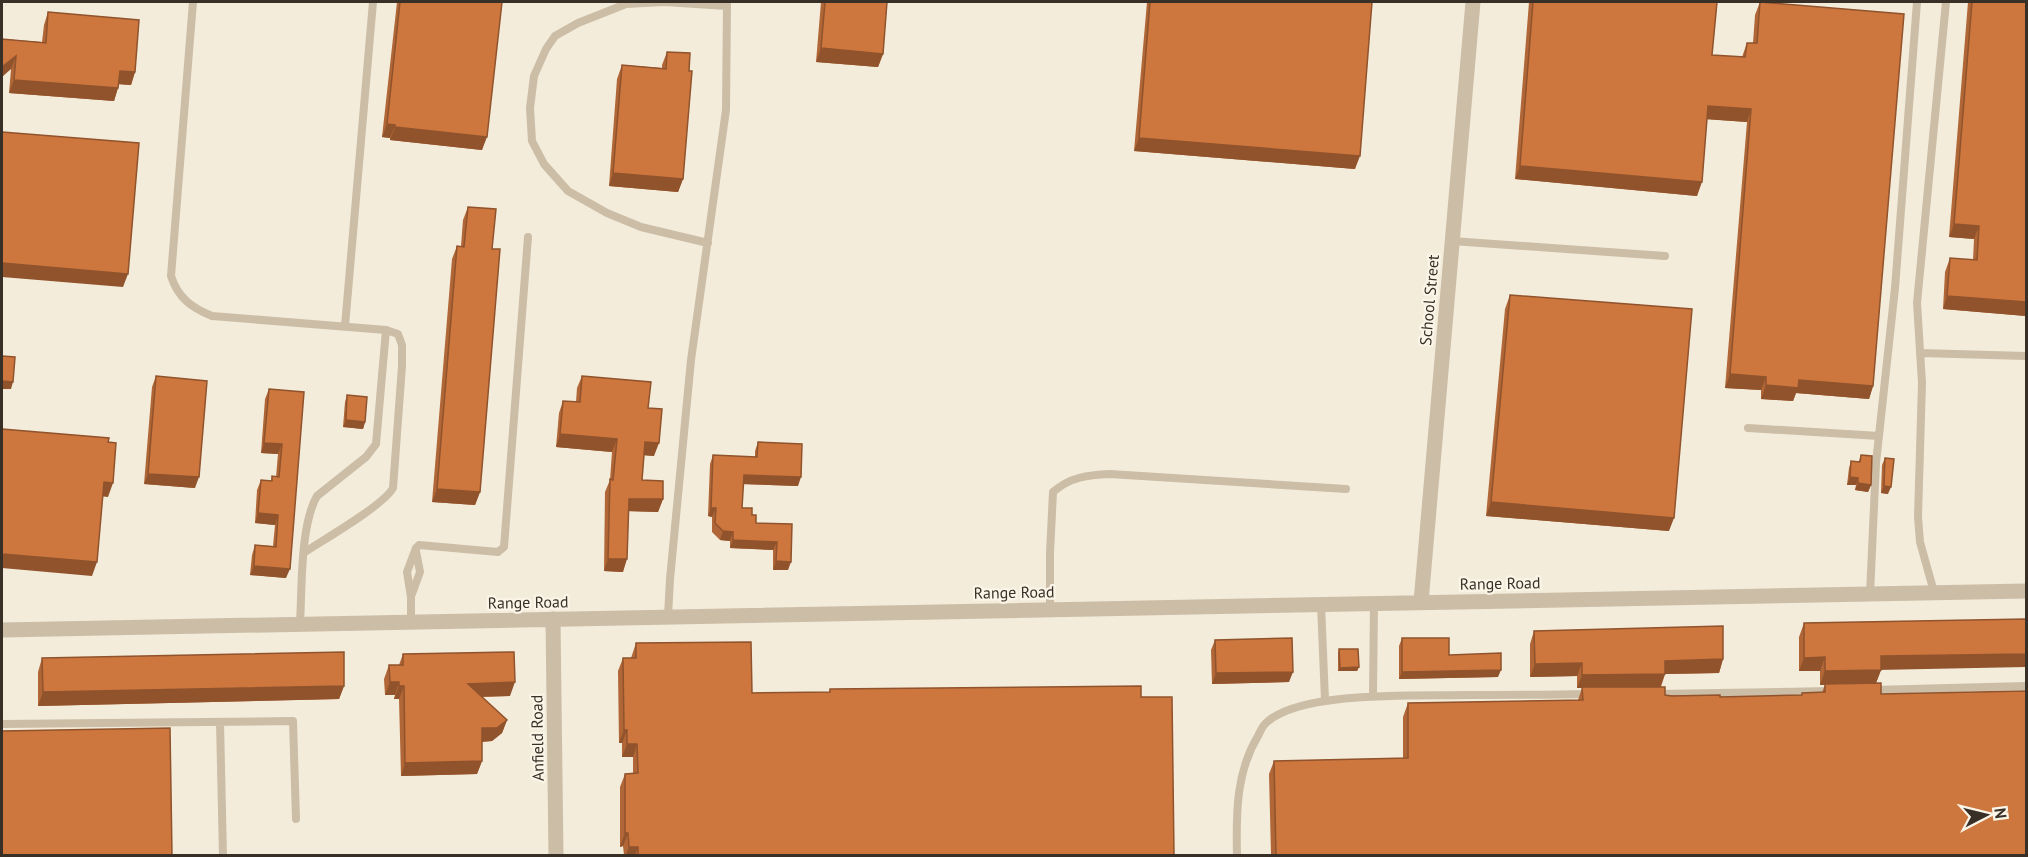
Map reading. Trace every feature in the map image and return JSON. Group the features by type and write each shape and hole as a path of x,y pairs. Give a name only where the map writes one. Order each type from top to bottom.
{"street":[{"name":"School Street","path":"1421,602 1473,2"},
{"name":"Range Road","path":"2,630 2026,591"},
{"name":"Anfield Road","path":"553,620 556,855"}],"lane":[{"path":"193,2 171,276 176,290 197,310 212,316 386,330 398,334 402,345 393,488 390,494 378,504 304,552"},
{"path":"345,326 373,2"},
{"path":"668,616 691,360 708,243 726,110 727,4 664,2 626,4 578,23 555,36 546,49 534,76 530,108 532,141 544,164 568,191 607,213 641,227 708,243"},
{"path":"1870,594 1879,436 1895,288 1917,2"},
{"path":"1934,592 1920,542 1918,517 1922,426 1917,303 1946,2"},
{"path":"411,622 411,597 420,572 416,548 419,545 498,552 504,547 528,237"},
{"path":"1452,241 1665,256"},
{"path":"300,624 304,552 310,512 317,496 366,457 376,444 386,330"},
{"path":"1920,353 2026,356"},
{"path":"1748,428 1879,436"},
{"path":"1050,609 1053,492 1063,483 1093,474 1110,474 1347,489"},
{"path":"1373,696 1374,603"},
{"path":"1321,604 1325,700"},
{"path":"1863,690 2026,686"},
{"path":"1641,694 1840,691"},
{"path":"1238,855 1236,814 1242,769 1265,724 1282,712 1325,700 1373,696 1594,694"},
{"path":"2,724 293,721 296,819"},
{"path":"220,722 223,855"}],"building":[{"path":"400,2 502,2 487,137 395,127 395,125 387,124"},
{"path":"825,2 887,2 883,54 821,48"},
{"path":"1150,2 1372,2 1360,156 1139,138"},
{"path":"1533,2 1717,2 1712,55 1745,57 1747,43 1757,43 1760,2 1904,14 1873,386 1799,380 1798,388 1766,385 1766,377 1730,374 1751,109 1708,106 1702,182 1520,166"},
{"path":"1972,2 2026,2 2026,302 1947,296 1950,258 1977,260 1979,226 1954,224"},
{"path":"48,12 139,20 135,72 120,71 118,88 14,80 16,56 2,67 2,39 46,43"},
{"path":"667,52 690,53 689,71 692,71 683,179 613,173 622,65 666,69"},
{"path":"2,132 139,143 128,274 2,263"},
{"path":"468,207 496,209 492,249 500,249 480,492 437,489 457,246 464,247"},
{"path":"1510,295 1692,309 1674,518 1491,502"},
{"path":"2,356 15,357 13,382 2,381"},
{"path":"156,376 207,381 199,477 148,474"},
{"path":"582,376 651,382 648,408 662,409 659,443 645,442 642,480 663,481 663,499 629,499 627,559 608,559 610,479 613,480 617,439 560,434 563,401 580,402"},
{"path":"269,389 304,392 290,569 254,566 255,545 276,547 278,515 258,513 261,480 272,481 272,476 279,477 282,444 264,443"},
{"path":"347,395 367,397 365,422 346,420"},
{"path":"2,429 109,438 108,442 116,443 113,483 104,482 97,562 2,554"},
{"path":"758,442 802,444 801,477 744,475 742,508 752,508 752,515 756,515 756,523 792,524 791,562 776,561 777,542 733,540 733,532 723,531 715,523 716,508 711,508 713,455 757,457"},
{"path":"1861,455 1872,456 1871,485 1858,483 1858,478 1850,477 1851,461 1860,462"},
{"path":"1885,458 1894,459 1891,487 1884,486"},
{"path":"2026,619 2026,654 1881,656 1881,670 1825,671 1825,657 1804,658 1804,623"},
{"path":"1723,626 1723,659 1665,661 1665,674 1582,675 1582,663 1535,664 1534,631"},
{"path":"1292,638 1293,672 1216,673 1215,640"},
{"path":"1402,638 1449,638 1449,655 1501,653 1501,670 1402,672"},
{"path":"751,642 752,693 830,692 830,689 1141,686 1141,697 1172,697 1174,855 638,855 638,847 629,847 628,833 625,833 625,774 638,773 637,744 627,744 627,730 624,730 623,658 636,658 636,643"},
{"path":"1339,649 1358,649 1359,667 1340,668"},
{"path":"344,652 344,686 43,692 42,658"},
{"path":"514,652 515,682 468,684 507,720 497,728 482,728 482,761 405,763 404,686 399,686 399,682 390,682 389,665 403,665 403,654"},
{"path":"1881,683 1881,694 2026,691 2026,855 1276,855 1274,761 1408,758 1408,703 1583,700 1582,687 1665,687 1665,695 1672,696 1802,695 1802,693 1825,692 1825,684"},
{"path":"170,728 172,855 2,855 2,731"}]}
